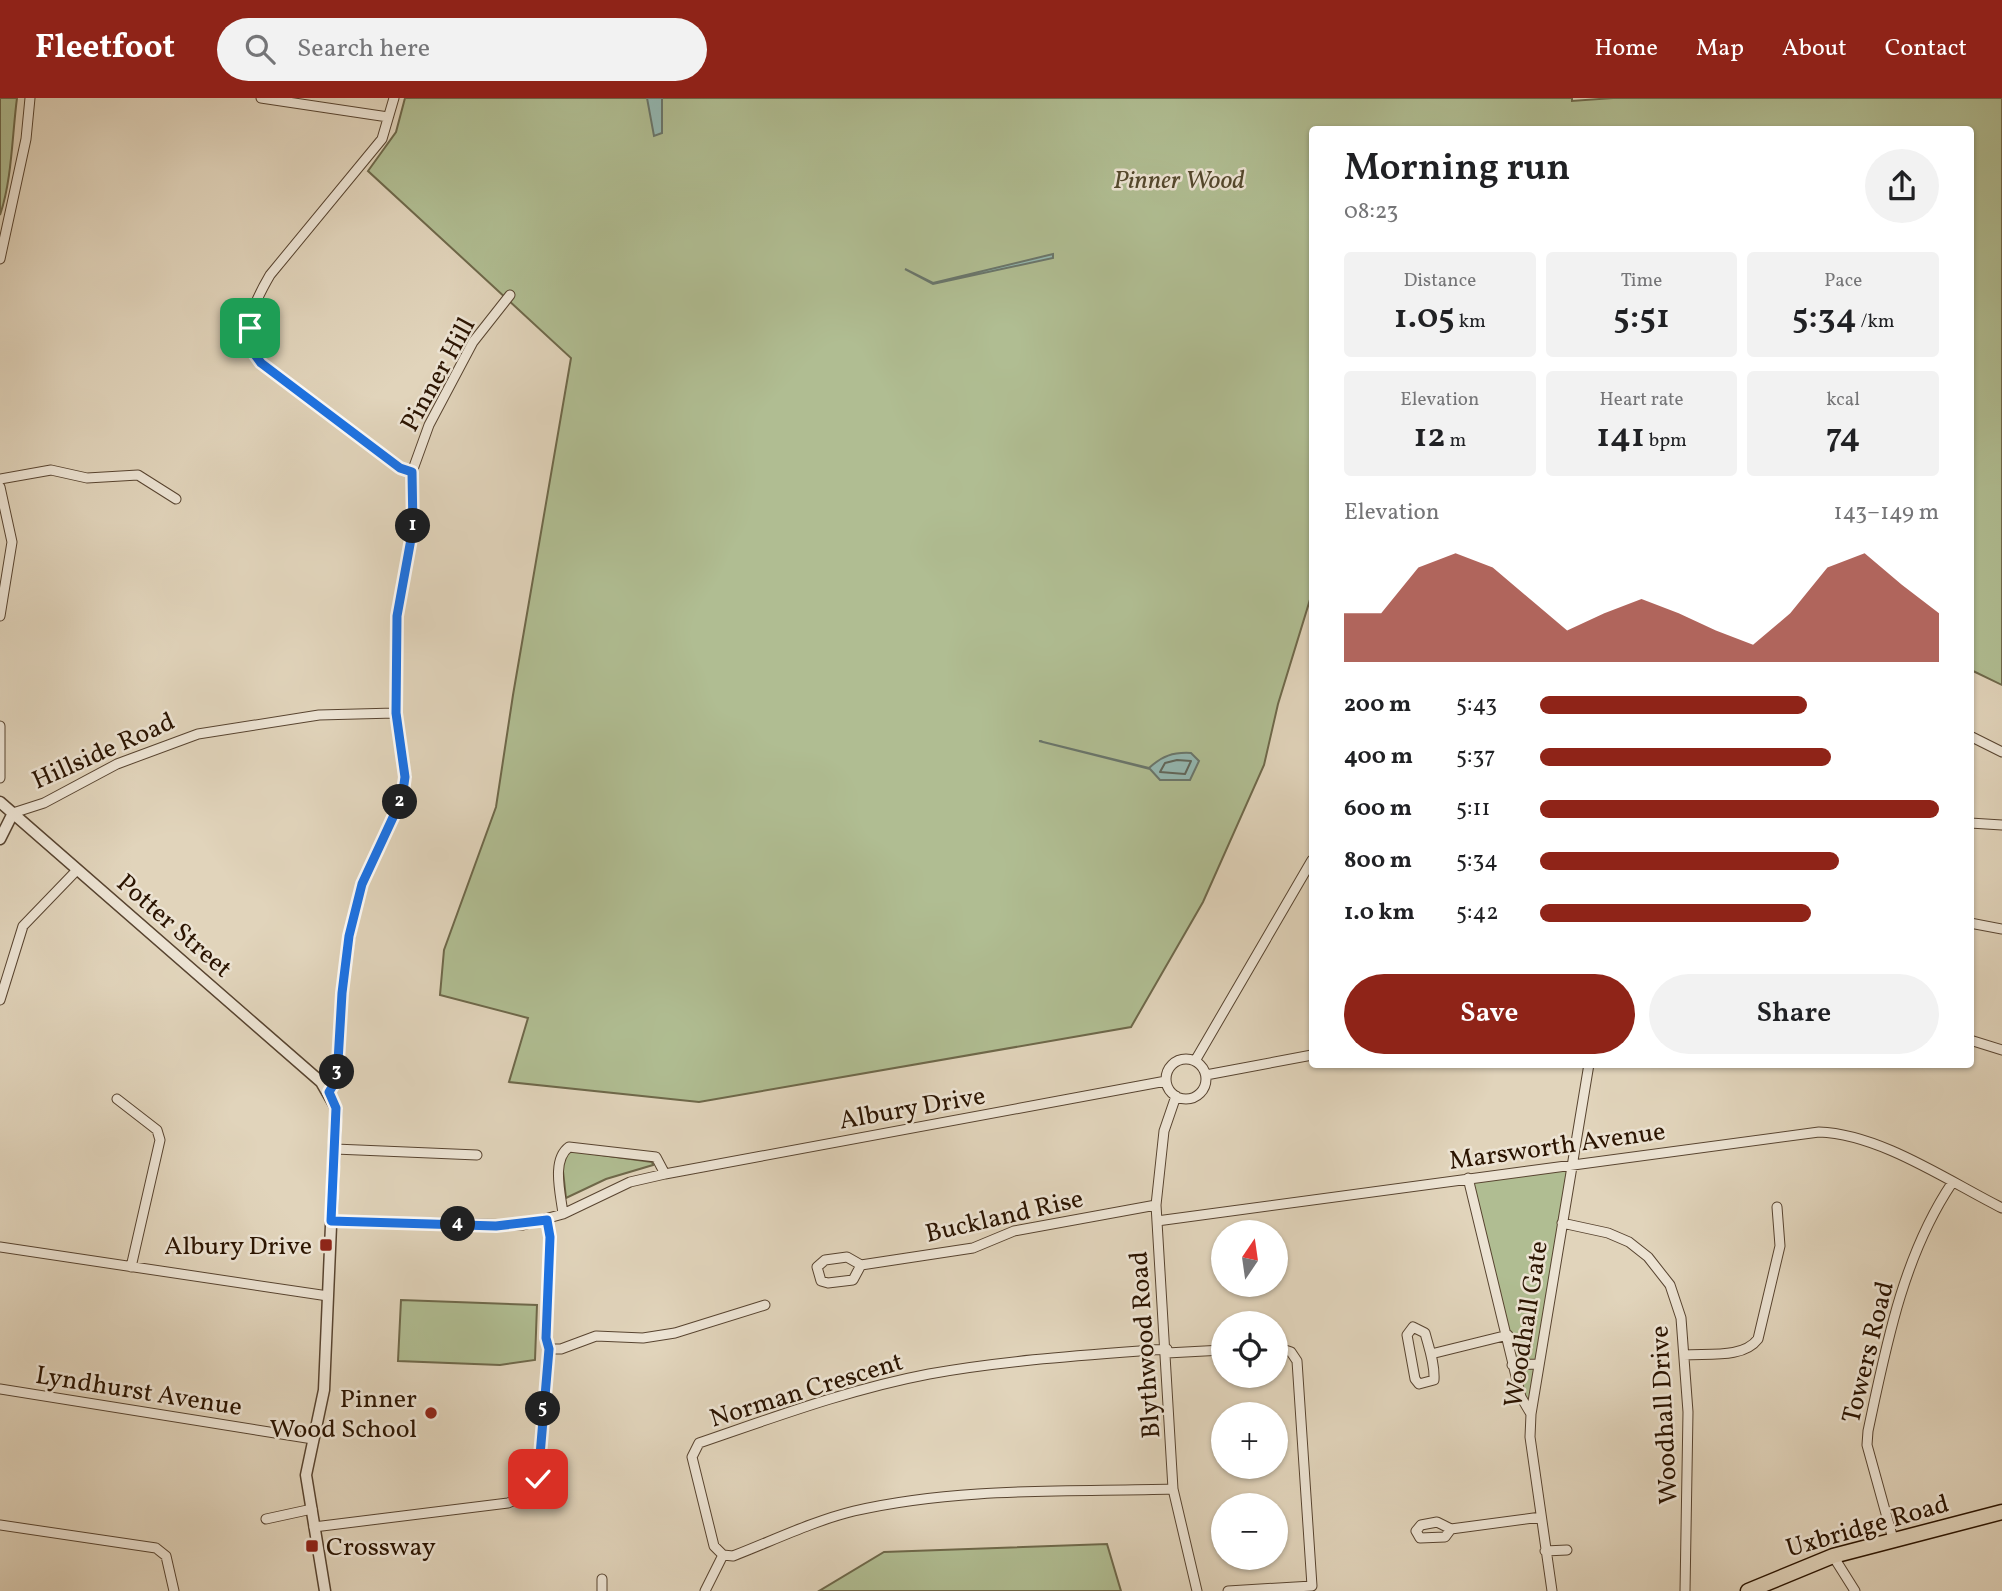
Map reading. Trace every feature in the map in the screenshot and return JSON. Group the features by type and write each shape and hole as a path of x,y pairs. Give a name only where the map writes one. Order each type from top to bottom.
{"main road":[{"name":"Uxbridge Road","path":"1748,1591 1833,1556 2002,1512"}],"street":[{"path":"0,259 26,139 30,98"},
{"path":"261,98 388,117"},
{"path":"394,98 382,139 270,275 255,300 250,348 271,371 400,468 412,472"},
{"name":"Pinner Hill","path":"329,1092 337,1079 342,993 349,936 362,884 402,798 405,777 396,713 397,616 413,528 412,472 429,425 472,342 510,295"},
{"path":"0,480 51,470 87,478 138,475 176,499"},
{"path":"0,487 12,542 0,616"},
{"name":"Hillside Road","path":"0,802 13,813 44,803 117,764 198,734 319,715 396,713"},
{"path":"0,726 0,778"},
{"path":"1974,738 2002,752"},
{"path":"0,839 13,813"},
{"name":"Potter Street","path":"13,813 329,1092"},
{"path":"1974,823 2002,825"},
{"path":"1195,1061 1309,865"},
{"path":"0,1000 23,926 77,870"},
{"path":"1974,924 2002,929"},
{"path":"1974,1041 2002,1049"},
{"path":"1206,1075 1309,1056"},
{"path":"1195,1061 1177,1061 1168,1069 1166,1081 1176,1096 1188,1098 1199,1093 1206,1075"},
{"path":"1195,1061 1206,1075"},
{"name":"Woodhall Gate","path":"1552,1591 1530,1437 1531,1414 1588,1068"},
{"name":"Albury Drive","path":"331,1221 496,1226 547,1220 629,1182 1166,1081"},
{"path":"325,1591 306,1475 324,1390 336,1108 329,1092"},
{"name":"Blythwood Road","path":"1176,1096 1164,1131 1156,1205 1167,1351 1173,1489 1197,1591"},
{"path":"117,1099 157,1130 160,1140 131,1267"},
{"name":"Marsworth Avenue","path":"1157,1222 1808,1133 1838,1133 1873,1144 2002,1208"},
{"path":"563,1214 558,1163 563,1151 569,1147 656,1157 665,1174"},
{"path":"335,1149 477,1155"},
{"path":"1468,1178 1508,1335 1512,1366 1521,1397 1531,1414"},
{"name":"Towers Road","path":"1893,1539 1867,1445 1868,1431 1894,1318 1905,1284 1934,1211 1952,1184"},
{"name":"Buckland Rise","path":"861,1265 858,1277 853,1280 828,1283 821,1281 816,1273 817,1267 825,1260 847,1256 861,1265 973,1248 1014,1231 1156,1205"},
{"path":"1684,1354 1742,1352 1752,1348 1758,1339 1780,1246 1777,1207"},
{"path":"314,1527 508,1503 527,1495 538,1479 549,1349 546,1338 550,1237 547,1220"},
{"name":"Woodhall Drive","path":"1562,1223 1608,1233 1648,1257 1670,1285 1681,1318 1688,1412 1685,1591"},
{"path":"0,1247 328,1296"},
{"path":"549,1349 561,1349 596,1336 643,1338 675,1333 765,1305"},
{"path":"1413,1327 1425,1333 1431,1354 1434,1380 1419,1384 1415,1379 1406,1335 1409,1330 1413,1327"},
{"path":"1431,1354 1508,1335"},
{"name":"Norman Crescent","path":"723,1555 714,1546 692,1457 699,1443 834,1396 929,1374 1083,1355 1211,1350"},
{"path":"1228,1591 1312,1589 1297,1361 1288,1351"},
{"path":"1512,1366 1539,1364"},
{"name":"Lyndhurst Avenue","path":"0,1389 313,1439"},
{"path":"705,1591 723,1555 733,1556 851,1512 915,1499 985,1494 1173,1489"},
{"path":"266,1519 312,1509"},
{"path":"1451,1529 1541,1517"},
{"path":"0,1525 156,1548 166,1556 174,1591"},
{"path":"1545,1551 1567,1550"},
{"path":"1833,1556 1855,1591"},
{"path":"602,1579 602,1591"}],"green space":[{"path":"0,98 17,98 9,173 0,215"},
{"name":"Pinner Wood","path":"405,98 1572,98 1572,101 1613,98 2002,98 2002,685 1974,671 1974,126 1309,126 1309,603 1278,704 1264,765 1203,902 1131,1027 699,1102 509,1082 528,1018 440,995 444,950 496,807 571,358 368,171 396,132"},
{"path":"573,1151 652,1162 653,1165 606,1179 566,1198 562,1162 565,1153"},
{"path":"1573,1164 1531,1414 1521,1397 1468,1178"},
{"path":"401,1300 537,1305 535,1360 500,1365 398,1361"},
{"path":"1107,1544 1121,1591 819,1591 884,1552"}],"water":[{"path":"647,98 662,98 662,133 654,136"},
{"path":"1053,254 1053,258 933,284 905,269 933,283"},
{"path":"1039,741 1149,768 1163,758 1179,753 1191,753 1199,761 1190,780 1160,780 1150,769"}],"place":[{"name":"Albury Drive","path":"326,1245"},
{"name":"Pinner Wood School","path":"431,1413"},
{"name":"Crossway","path":"312,1546"}],"route":[{"path":"250,328 250,348 261,363 400,468 412,472 413,528 397,616 396,713 405,777 402,798 362,884 349,936 342,993 337,1079 329,1092 336,1108 331,1221 496,1226 523,1225 547,1220 550,1237 546,1338 549,1349 545,1368 538,1479"}]}
